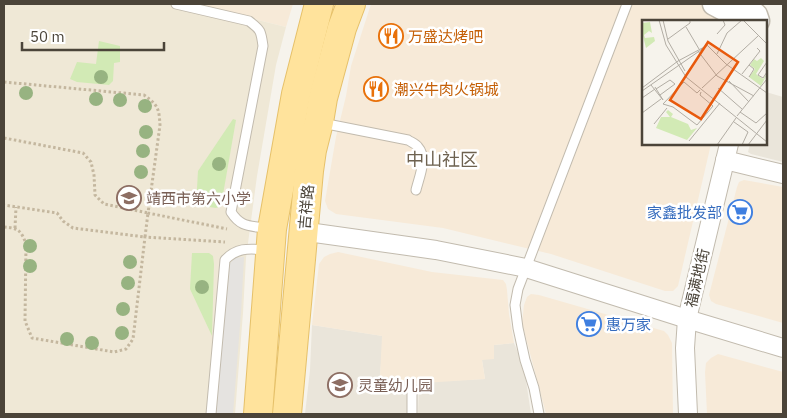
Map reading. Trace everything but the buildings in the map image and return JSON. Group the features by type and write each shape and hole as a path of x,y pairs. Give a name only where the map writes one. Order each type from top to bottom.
{"main road":[{"name":"吉祥路","path":"258,414 272,231 296,94 319,4"},
{"name":"吉祥路","path":"287,414 311,157 323,98 342,28 351,4"},
{"path":"272,231 304,224"},
{"path":"268,283 300,282"}],"street":[{"path":"714,4 740,20"},
{"path":"742,4 756,15 758,20"},
{"path":"727,152 783,174"},
{"name":"福满地街","path":"688,414 685,348 687,319 727,152"},
{"path":"304,224 314,233 436,250 526,268 783,348"}],"lane":[{"path":"176,4 249,21 262,33 263,46 231,212 236,220 245,225 272,231"},
{"path":"539,414 534,388 524,360 518,328 516,305 518,289 627,4"},
{"path":"319,122 408,140 417,145 422,154 423,162 416,190"},
{"path":"211,414 225,260 231,253 240,250 272,231"},
{"path":"412,388 412,414"}],"path":[{"path":"4,82 144,95 154,102 159,110 160,125 132,339 126,349 114,352 32,338 25,321 26,244 22,234 15,228 4,227"},
{"path":"4,138 83,152 92,162 95,194 104,204 234,231"},
{"path":"4,205 57,214 73,228 145,237 231,242"},
{"path":"15,228 16,207"}],"shaded area":[{"name":"靖西市第六小学","path":"4,4 194,4 286,27 276,65 257,176 246,258 235,414 4,414"},
{"path":"193,4 293,4 286,27"},
{"path":"371,4 702,4 721,14 729,20 642,20 642,145 711,145 678,286 673,291 665,291 551,254 443,228 336,214 328,209 325,201 351,66"},
{"path":"767,92 783,97 783,162 748,152 750,145 767,145"},
{"path":"744,180 783,187 783,323 716,304 711,301 709,295 737,187 739,182"},
{"path":"338,252 432,272 503,280 506,284 514,343 494,345 494,359 482,360 485,379 408,384 380,377 382,336 312,325 319,264 324,257"},
{"path":"244,257 233,414 213,414 229,264 235,258"},
{"path":"531,294 664,331 672,343 673,414 546,414 522,323 524,305 527,297"},
{"path":"312,325 383,336 380,377 408,384 408,414 305,414 310,370"},
{"path":"514,343 524,367 531,414 418,414 419,382 485,379 482,360 494,345"},
{"path":"718,354 783,372 783,414 707,414 706,363"}],"green space":[{"path":"99,41 120,46 120,62 114,63 113,81 109,85 77,82 70,79 77,62 96,64"},
{"path":"233,119 236,120 221,206 216,208 196,205 198,171"},
{"path":"192,253 209,253 213,256 212,336 190,289"}],"place":[{"name":"万盛达烤吧","path":"391,36"},
{"name":"潮兴牛肉火锅城","path":"376,89"},
{"name":"靖西市第六小学","path":"129,198"},
{"name":"家鑫批发部","path":"740,212"},
{"name":"惠万家","path":"589,324"},
{"name":"灵童幼儿园","path":"340,385"}],"district":[{"name":"中山社区","path":"442,159"}]}
